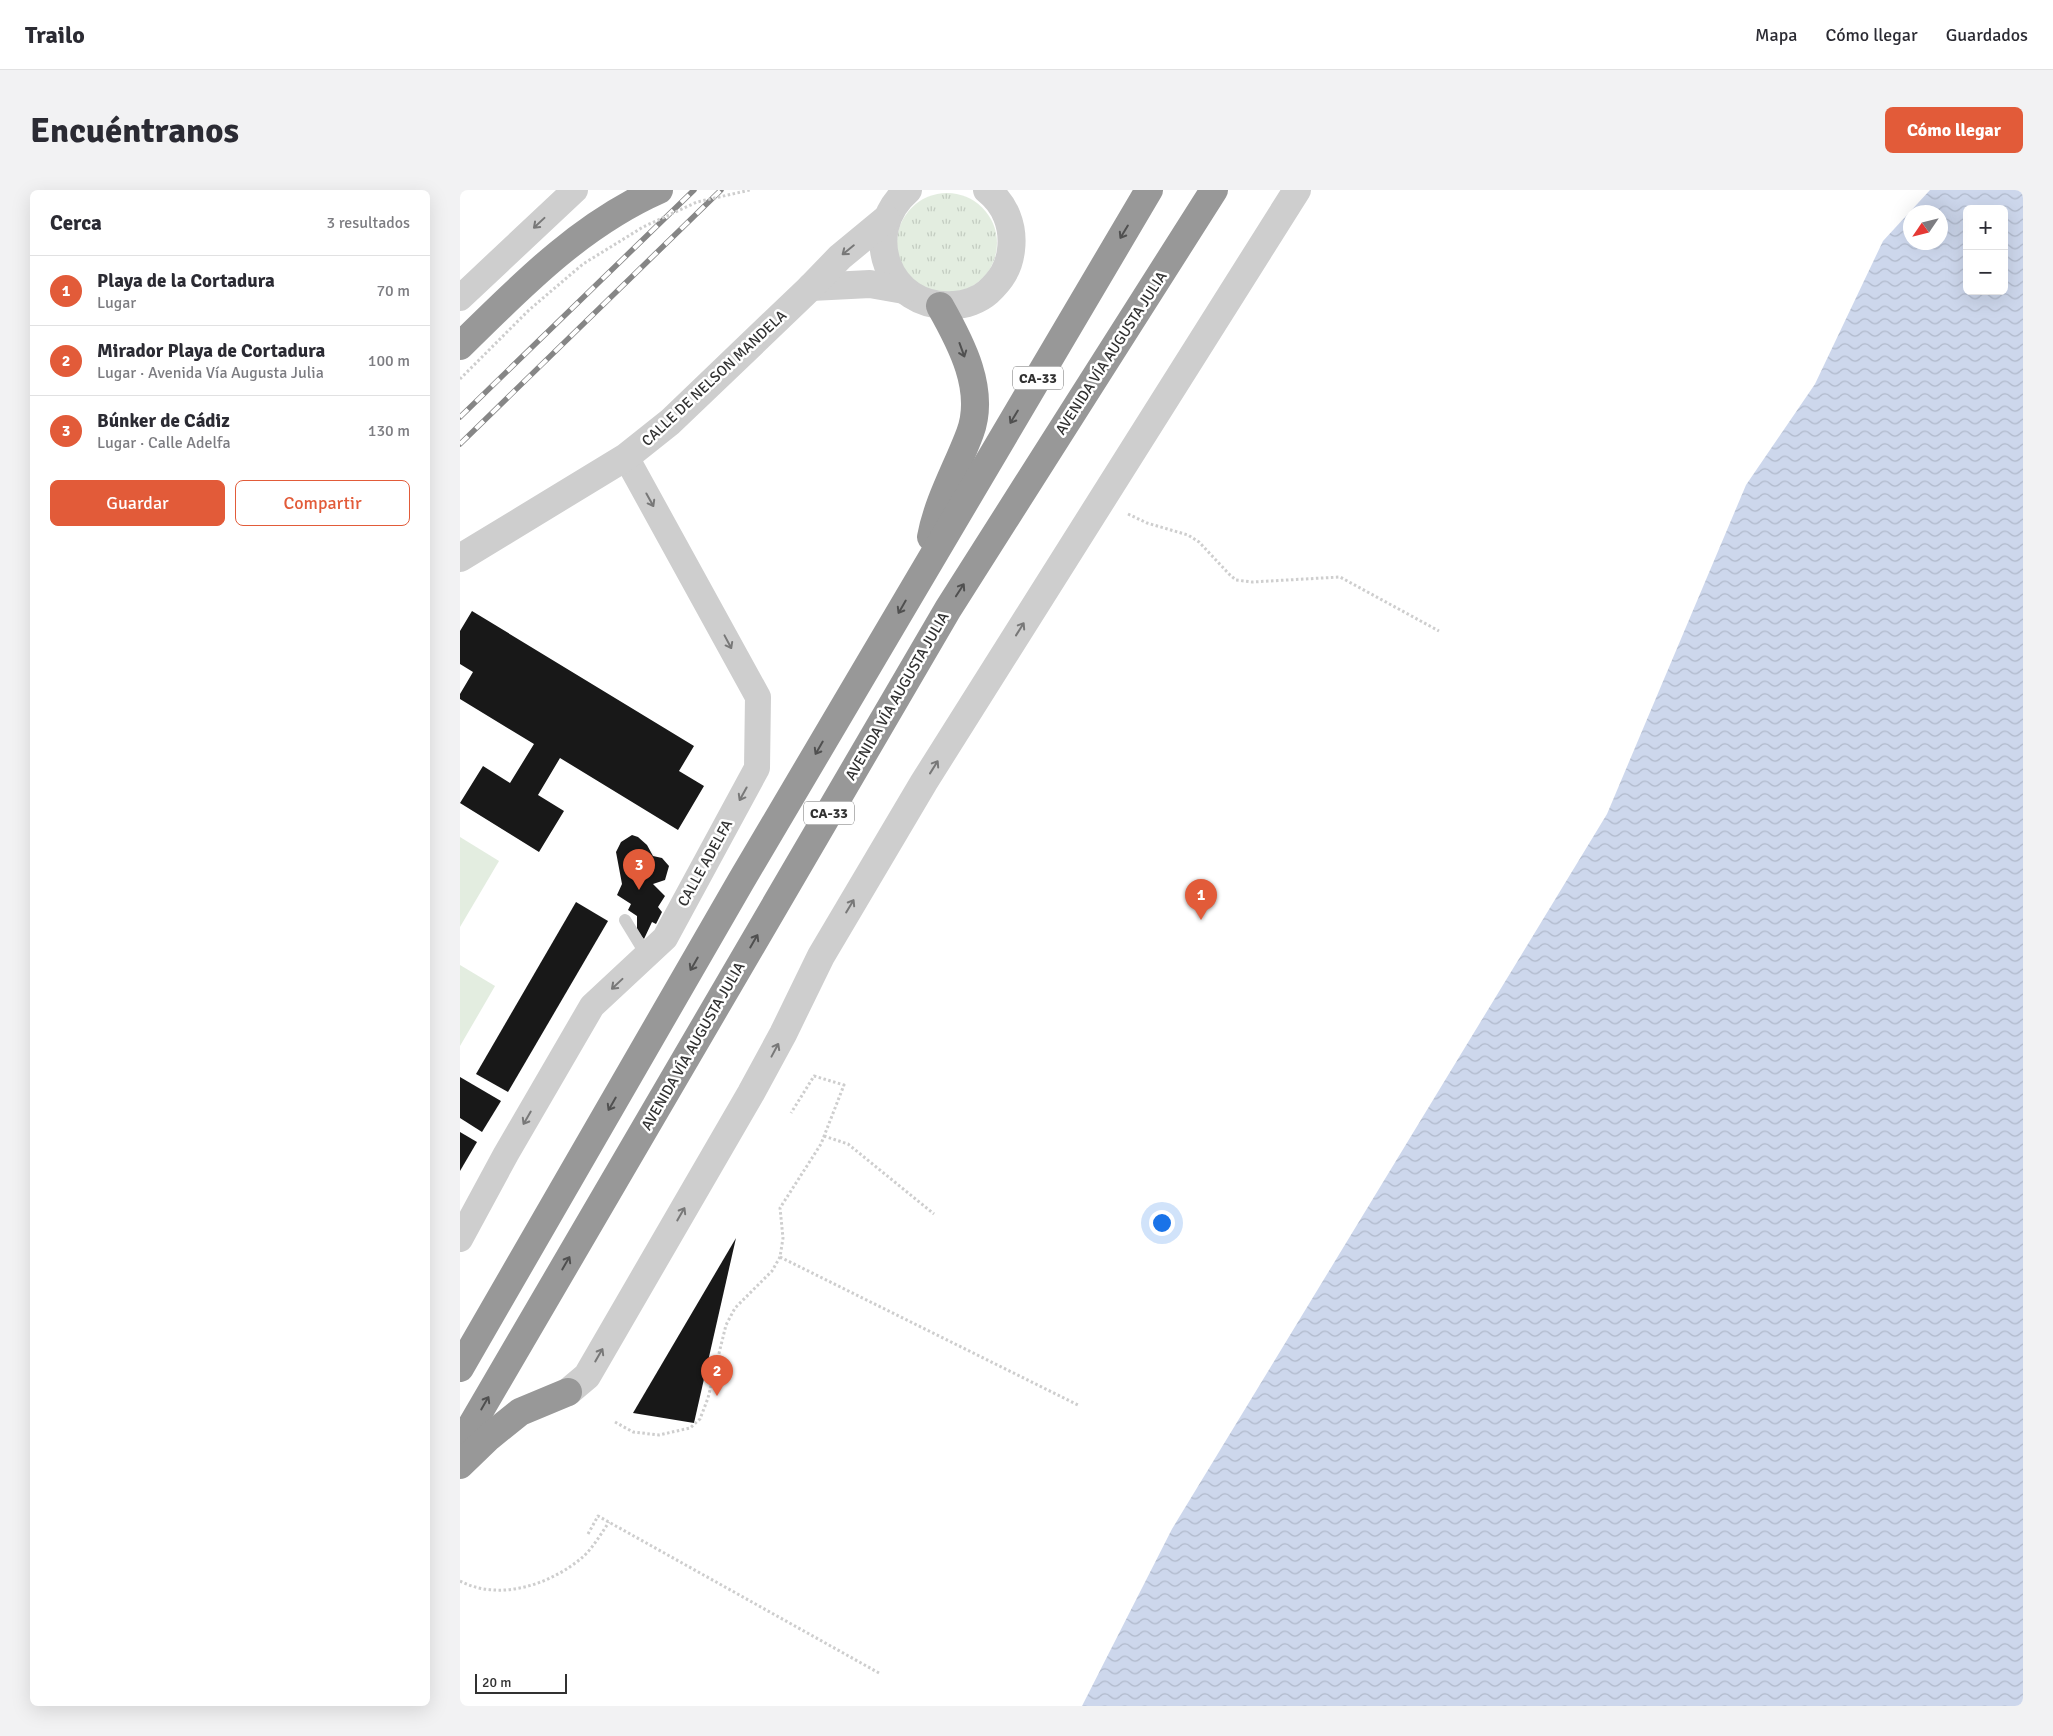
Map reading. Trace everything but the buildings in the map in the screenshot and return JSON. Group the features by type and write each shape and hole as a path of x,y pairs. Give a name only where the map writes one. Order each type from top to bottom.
{"highway":[{"path":"460,346 555,255 599,222 659,190"},
{"name":"CA-33","path":"460,1368 926,565 1149,190"},
{"name":"AVENIDA VÍA AUGUSTA JULIA","path":"460,1445 948,609 1214,190"},
{"path":"926,565 934,521 971,432 975,401 971,374 957,336 940,306"},
{"path":"460,1465 489,1437 520,1412 568,1392"}],"street":[{"path":"460,298 575,190"},
{"path":"908,190 897,199 886,219 882,237 884,257 892,275 904,290 921,301 940,306 962,305 983,296 1000,281 1010,261 1013,239 1008,217 996,198 987,190"},
{"path":"568,1392 587,1376 752,1093 826,948 924,782 1297,190"},
{"name":"CALLE DE NELSON MANDELA","path":"460,558 626,457 670,422 811,288 840,257 886,219"},
{"path":"811,288 870,284 904,290"},
{"name":"CALLE ADELFA","path":"460,1239 506,1154 592,1006 665,938 757,768 758,697 626,457"}],"lane":[{"path":"625,920 647,956"}],"path":[{"path":"460,379 530,310 583,264 642,227 697,202 750,190"},
{"path":"1104,495 1120,510 1147,523 1188,535 1199,542 1236,580 1252,582 1340,577 1439,631"},
{"path":"615,1422 633,1432 660,1435 683,1430 700,1419 726,1325 735,1308 772,1271 780,1257 783,1238 780,1208 821,1144 844,1085 814,1076 791,1114"},
{"path":"824,1136 848,1144 934,1214"},
{"path":"780,1257 1080,1406"},
{"path":"588,1534 598,1516 878,1673"},
{"path":"460,1581 486,1590 518,1589 546,1581 584,1555 596,1543 609,1522"}],"green space":[{"path":"947,193 957,194 975,201 989,215 996,233 996,253 989,271 975,285 957,292 947,293 937,292 919,285 905,271 898,253 897,243 898,233 905,215 919,201 937,194"},
{"path":"460,837 499,861 460,927"},
{"path":"460,965 495,986 460,1046"}],"water":[{"path":"1930,190 2023,190 2023,1706 1082,1706 1172,1529 1607,814 1746,485 1815,384 1883,241 1903,219 1903,250 1948,250 1948,205 1916,205"}],"railway":[{"path":"460,417 694,190"},
{"path":"460,444 721,190"}],"place":[{"name":"Búnker de Cádiz","path":"639,890"},
{"name":"Playa de la Cortadura","path":"1201,920"},
{"name":"Mirador Playa de Cortadura","path":"717,1396"}]}
